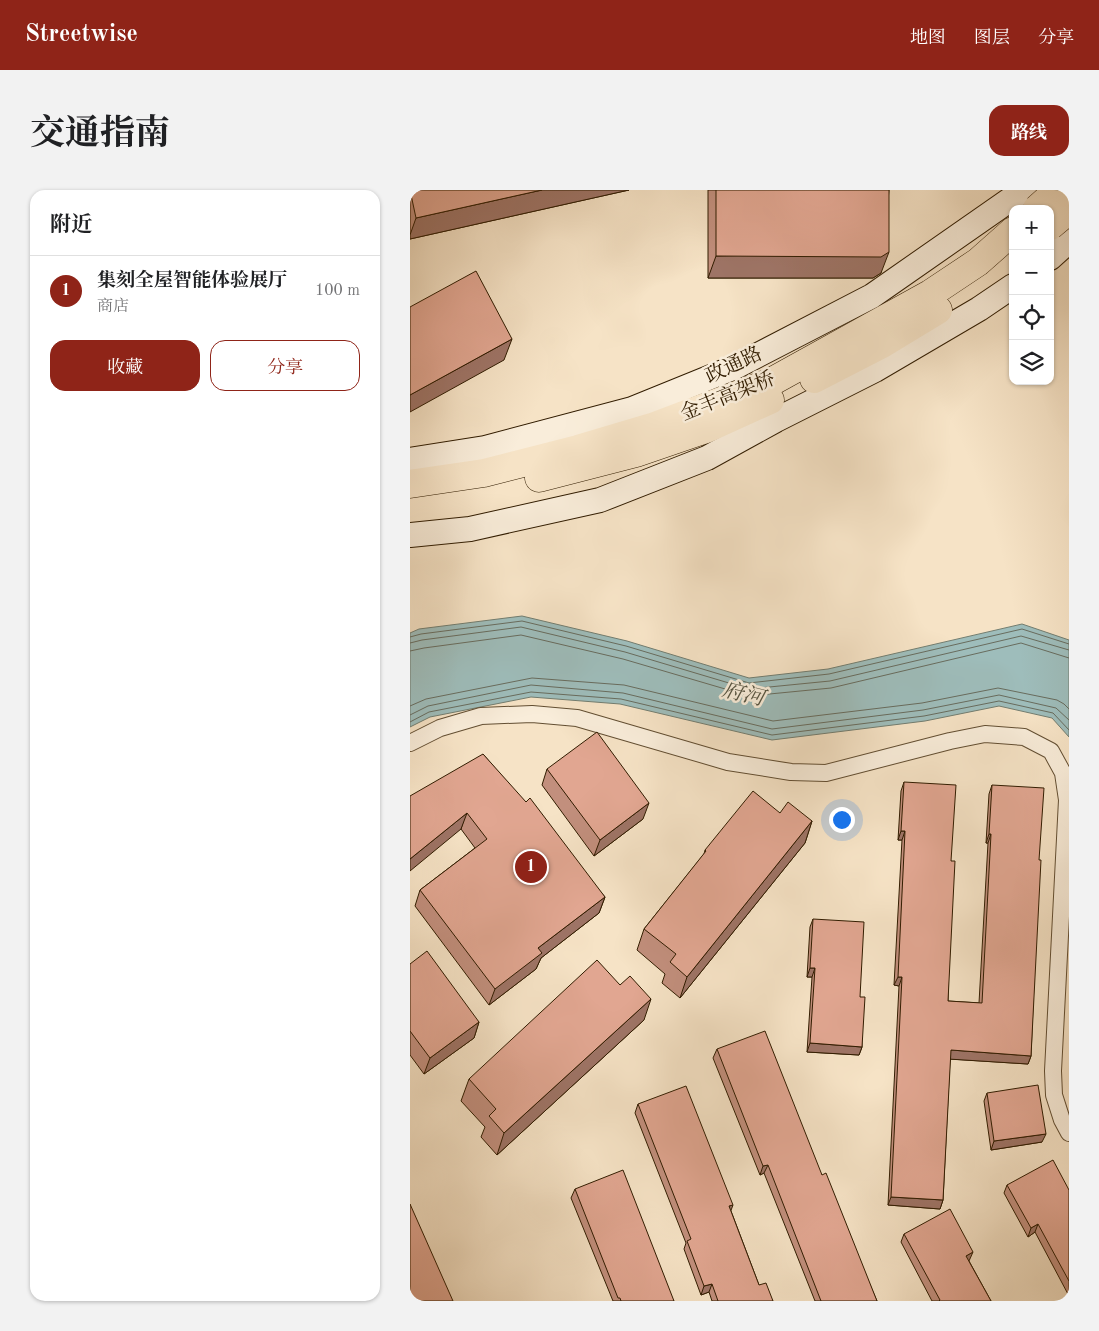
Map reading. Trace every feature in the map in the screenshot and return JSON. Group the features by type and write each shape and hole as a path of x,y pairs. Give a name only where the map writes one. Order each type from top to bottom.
{"highway":[{"path":"1041,205 1058,190"},
{"path":"1054,223 1069,210"},
{"name":"金丰高架桥","path":"410,484 484,473 578,449 652,427 771,382 930,294 978,262 1009,235"},
{"name":"金丰高架桥","path":"410,501 507,486 636,453 706,429 795,389 882,344 974,288 1009,259"}],"main road":[{"name":"政通路","path":"410,460 485,448 632,409 733,368 872,296 1024,190"},
{"path":"1029,190 1043,205"},
{"path":"1054,216 1069,232"},
{"path":"1054,254 1069,241"},
{"path":"410,535 470,529 600,500 707,458 776,420 876,370 979,309 1009,289"}],"street":[{"path":"410,743 440,728 481,716 532,714 577,718 728,762 791,772 826,774 950,741 985,734 1024,737 1051,751 1063,773 1067,800 1053,1071 1054,1095 1062,1120 1069,1133"}],"water":[{"name":"府河","path":"522,616 627,641 749,678 828,669 1022,624 1069,640 1069,737 1052,718 999,706 925,721 772,740 620,704 531,697 430,717 410,727 410,633 419,629"}],"building":[{"path":"410,190 542,190 416,218"},
{"path":"716,190 889,190 889,252 881,257 716,256"},
{"path":"476,271 512,339 410,395 410,307"},
{"path":"597,732 649,803 600,840 547,769"},
{"path":"483,754 526,802 530,798 605,897 538,948 542,953 495,989 420,890 487,839 467,813 410,859 410,796"},
{"path":"904,782 956,785 951,861 955,861 948,1001 982,1003 992,785 1044,788 1039,860 1041,860 1031,1056 951,1050 943,1200 891,1197 902,977 898,977 905,831 901,831"},
{"path":"753,791 780,813 788,802 812,821 687,977 670,962 676,954 644,929"},
{"path":"813,919 864,922 860,997 865,997 862,1047 810,1043 815,968 810,968"},
{"path":"427,951 479,1022 430,1058 410,1031 410,964"},
{"path":"597,960 620,985 630,976 651,999 504,1133 489,1116 496,1109 469,1079"},
{"path":"765,1031 822,1175 826,1173 877,1301 821,1301 768,1165 763,1166 717,1049"},
{"path":"1038,1085 1046,1134 994,1141 987,1093"},
{"path":"686,1086 733,1205 729,1206 759,1285 766,1283 773,1301 718,1301 712,1284 704,1286 687,1241 691,1239 638,1104"},
{"path":"1053,1160 1069,1190 1069,1281 1038,1224 1031,1228 1007,1185"},
{"path":"623,1170 674,1301 621,1301 618,1298 575,1189"},
{"path":"410,1204 453,1301 410,1301"},
{"path":"950,1209 973,1252 966,1256 991,1301 939,1301 904,1234"}],"place":[{"name":"集刻全屋智能体验展厅","path":"531,867"}]}
